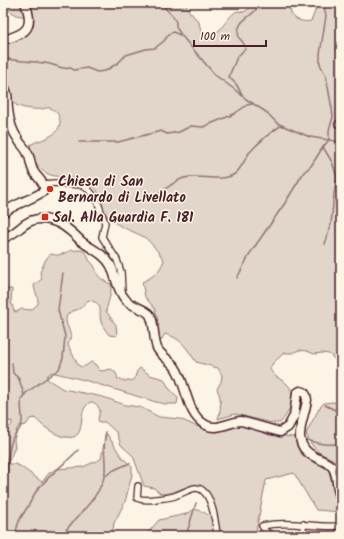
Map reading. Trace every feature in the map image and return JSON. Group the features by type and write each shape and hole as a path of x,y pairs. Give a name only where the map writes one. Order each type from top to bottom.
{"main road":[{"path":"3,40 20,35 26,29 29,18 25,3"},
{"path":"3,86 7,91 8,110 14,132 28,152 30,164 35,173 44,184 44,190 17,203 3,213"},
{"path":"3,238 11,235 24,224 34,220 48,220 61,224 108,261 122,296 129,304 144,310 150,315 159,351 175,367 183,382 188,400 193,410 200,422 207,426 215,428 241,421 280,432 288,427 294,416 296,393 300,391 304,392 307,400 300,431 300,438 309,454 334,468 341,500"}],"street":[{"path":"44,184 55,183 82,185 94,194 105,224 102,237 114,254 119,266 123,288 122,296"},
{"path":"138,486 137,498 140,500 170,497 190,489 200,489 208,496 210,500 217,536"},
{"path":"275,536 267,533 262,526 285,523 326,527 341,526"},
{"path":"302,536 303,524"}],"shaded area":[{"path":"3,3 22,3 26,17 16,15 3,6"},
{"path":"28,3 185,3 189,11 199,22 202,36 214,34 232,14 237,11 244,12 250,8 252,3 291,3 290,8 292,15 298,20 302,21 311,21 319,3 333,4 340,11 341,365 329,354 314,354 299,350 292,353 284,353 273,363 270,369 273,374 286,383 292,392 289,409 280,423 272,423 235,414 218,419 220,412 220,396 217,389 221,382 222,375 218,368 196,362 187,348 176,338 165,334 160,342 155,309 145,297 142,282 156,274 164,260 144,237 121,226 109,218 104,210 96,189 93,186 73,178 47,174 40,169 34,159 30,145 50,137 58,129 60,122 59,118 56,112 50,108 31,109 16,105 13,103 6,84 3,81 3,42 24,36 29,31"},
{"path":"73,250 84,251 88,256 89,260 95,267 98,276 111,284 106,311 116,325 117,334 116,336 109,335 106,331 101,322 100,308 94,302 89,300 80,308 69,313 66,319 71,336 68,345 78,365 83,367 91,362 96,365 99,370 102,371 111,369 116,373 118,379 125,381 134,380 137,371 140,368 150,375 164,379 169,388 178,398 177,404 156,402 84,380 51,372 47,376 47,379 63,389 103,397 125,405 140,407 159,417 180,419 205,430 217,432 241,425 269,435 295,437 307,455 328,468 336,498 341,505 341,512 316,510 294,473 266,480 256,531 264,536 218,536 213,504 206,490 201,486 194,485 171,493 161,494 154,488 144,486 133,456 121,445 117,433 105,422 99,422 98,419 100,410 96,404 92,402 90,402 84,409 81,428 77,435 73,437 61,436 54,433 35,418 30,419 26,425 19,426 17,429 14,440 15,447 9,461 3,458 3,440 8,428 12,424 12,421 3,423 3,289 12,289 11,302 14,311 16,312 22,309 31,310 38,304 34,285 42,279 40,272 47,258 51,254 59,255"},
{"path":"324,403 341,403 341,475 339,468 333,459 316,450 311,444 306,433 320,407"},
{"path":"107,434 121,456 132,467 132,475 125,502 114,523 112,536 3,536 3,464 15,464 20,466 42,482 49,473 56,469 83,467 101,459"},
{"path":"194,509 208,515 211,518 216,536 145,536 159,520 186,514"}],"waterway":[{"path":"160,3 172,15 176,22 176,27 181,35 215,75 246,99 266,112 277,123 310,137 341,142"},
{"path":"243,96 236,84 229,77 237,57 246,48 239,38 239,26 260,3"},
{"path":"237,278 251,252 285,203 304,172 311,166 329,140 329,130 333,117 326,76 320,64 320,54 326,16 323,3"},
{"path":"3,58 50,64 63,68 71,68 74,70 87,68 97,72 105,71 118,63 126,55 155,48 173,32 180,35"},
{"path":"79,142 118,142 161,131 167,134 179,132 191,126 203,127 234,114 247,105 252,104"},
{"path":"135,202 150,199 175,182 184,178 222,178 233,175 260,141 282,125"},
{"path":"323,147 332,162 337,177 331,224 325,244"},
{"path":"3,488 7,477 7,462 12,440 22,424 21,399 26,393 59,369 63,358 65,336 58,310 63,273"},
{"path":"12,363 13,373 19,379 24,395"},
{"path":"325,405 341,413"},
{"path":"61,536 87,506 99,490 103,481 105,472 104,441 106,432"},
{"path":"303,439 322,444 341,444"},
{"path":"16,536 19,521 36,491 78,450"},
{"path":"104,477 114,470 130,463"},
{"path":"186,536 196,503"}],"place":[{"name":"Chiesa di San Bernardo di Livellato","path":"50,189"},
{"name":"Sal. Alla Guardia F. 181","path":"45,217"}]}
